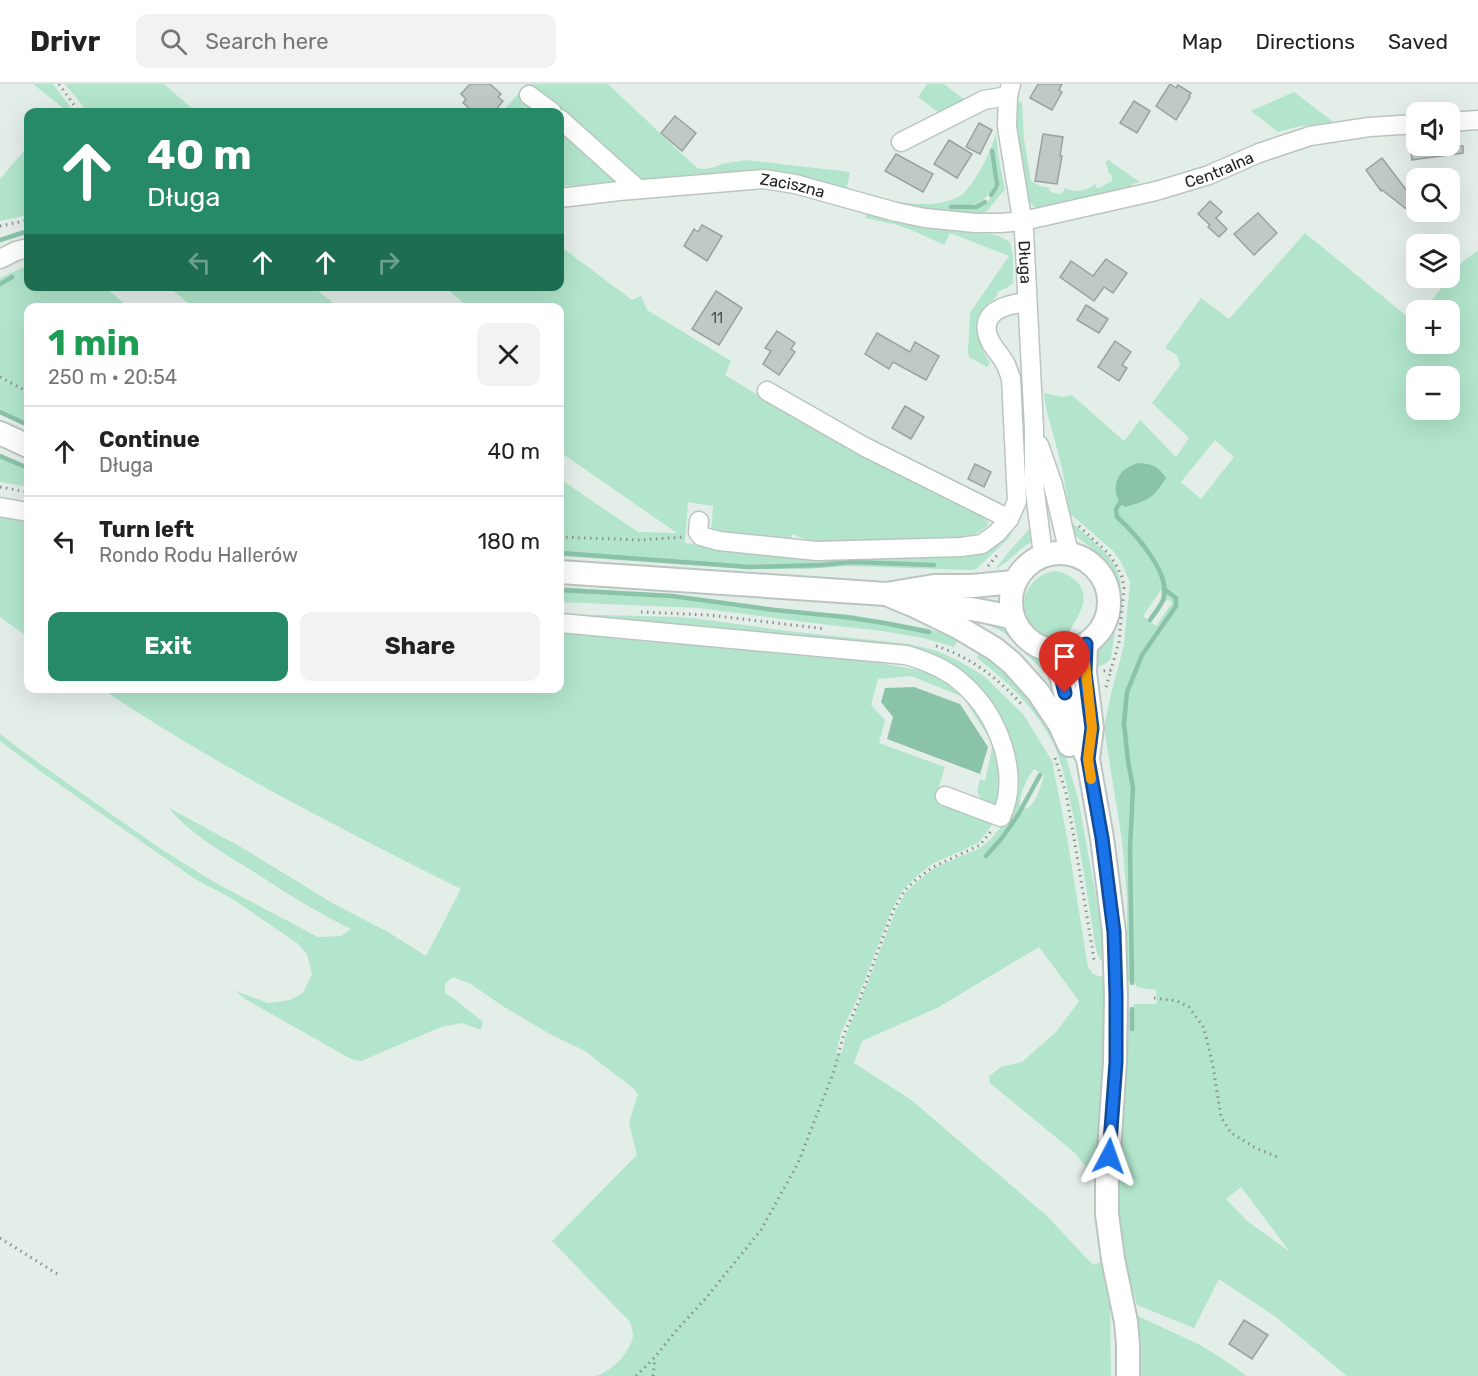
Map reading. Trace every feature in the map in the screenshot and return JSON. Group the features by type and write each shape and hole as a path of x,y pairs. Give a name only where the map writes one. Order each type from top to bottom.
{"main road":[{"path":"0,433 24,444"},
{"path":"1056,552 1069,553 1083,558 1095,567 1104,580 1109,594 1108,609 1104,624 1086,644 1071,650 1055,652 1030,642 1020,631 1013,618 1011,594 1014,582 1031,562 1043,555 1056,552"},
{"path":"564,572 886,594 934,586 972,586 1014,582"},
{"path":"886,594 974,636 1012,663 1049,708 1067,742 1090,768"},
{"path":"915,606 981,610 1013,618"},
{"path":"1086,644 1085,673 1092,728 1090,768 1114,932 1116,1062 1107,1180 1107,1214 1113,1259 1126,1322 1128,1376"},
{"path":"1055,652 1074,727 1090,768"}],"street":[{"name":"Długa","path":"901,142 984,100 1010,90 1009,137 1023,220 1034,429 1034,484 1043,555"},
{"path":"529,95 547,108"},
{"path":"1460,121 1478,120"},
{"path":"564,123 638,189"},
{"name":"Centralna","path":"1023,220 1156,191 1209,175 1259,153 1310,136 1369,127 1406,125"},
{"name":"Zaciszna","path":"564,198 764,179 795,184 925,218 985,224 1023,220"},
{"path":"0,259 24,249"},
{"path":"698,526 701,536 719,541 817,550 962,547 982,544 997,533 1009,519 1017,501 1011,378 1006,364 990,340 987,332 988,321 993,313 1010,304 1027,302"},
{"path":"767,391 865,447 1009,519"},
{"name":"Długa","path":"1034,429 1053,485 1069,553"},
{"path":"0,507 24,511"},
{"path":"564,623 906,656 924,660 943,669 963,684 980,703 1003,745 1007,764 1009,785 1001,817 945,796"}],"path":[{"path":"59,84 76,108"},
{"path":"0,226 24,221"},
{"path":"0,378 24,390"},
{"path":"0,487 24,491"},
{"path":"1079,525 1108,553 1122,577 1124,588 1119,642 1111,670 1102,671"},
{"path":"564,537 640,540 681,538 698,526"},
{"path":"962,656 999,682 1024,707"},
{"path":"1055,758 1069,812 1094,959 1102,969 1115,971"},
{"path":"636,1376 706,1298 761,1230 798,1163 834,1071 844,1034 893,911 905,890 933,867 980,844 1001,817"},
{"path":"1154,998 1177,1001 1189,1007 1204,1028 1221,1117 1231,1132 1254,1147 1277,1157"},
{"path":"0,1238 59,1275"},
{"path":"652,1376 656,1356"}],"shaded area":[{"path":"33,84 53,84 71,108 62,107"},
{"path":"65,84 164,84 191,108 85,108"},
{"path":"526,84 608,84 697,168 705,169 746,160 850,172 847,188 774,174 638,182 564,117 564,108 553,108"},
{"path":"927,84 944,84 965,100 942,115 918,97"},
{"path":"1294,92 1336,124 1300,126 1278,132 1251,111"},
{"path":"519,93 537,108 506,108"},
{"path":"1017,100 1022,103 1024,139 1031,181 1048,187 1051,192 1058,194 1063,193 1065,188 1080,190 1095,184 1099,188 1112,181 1106,164 1109,160 1140,182 1132,184 1132,188 1042,211 1035,208 1027,199 1015,131"},
{"path":"564,130 624,183 564,186"},
{"path":"996,133 1005,189 983,213 968,212 968,216 875,200 876,196 908,203 932,204 954,199 963,194 972,183","holes":["992,151 999,189 983,205 973,209 951,209 951,206 968,206 982,201 993,189 994,177 990,155"]},
{"path":"24,151 24,216 0,221 0,179"},
{"path":"869,210 966,228 966,232 997,235 1010,242 1013,256 1013,283 997,292 997,296 984,311 978,328 981,345 990,363 987,367 969,357 970,313 1009,256 950,233 944,245 897,225 865,218"},
{"path":"1305,233 1406,315 1406,354 1460,354 1460,300 1432,300 1441,288 1460,288 1460,264 1478,250 1478,1376 1347,1376 1276,1317 1219,1279 1194,1328 1137,1305 1120,1245 1117,1202 1128,1010 1133,1010 1134,1004 1157,1004 1156,990 1141,988 1136,986 1134,981 1127,981 1127,898 1122,840 1104,728 1124,645 1130,582 1113,551 1069,515 1063,473 1047,414 1044,393 1063,397 1072,395 1124,441 1141,419 1176,457 1189,438 1152,403 1180,365 1177,355 1165,348 1201,298 1229,319","holes":["1215,440 1234,457 1201,499 1181,482","1161,590 1161,598 1165,601 1170,600 1172,603 1156,626 1143,616","1241,1187 1290,1252 1247,1221 1226,1199"]},
{"path":"564,249 632,300 641,296 647,310 731,361 725,375 763,398 977,511 989,523 980,532 947,541 907,543 820,541 807,540 792,534 791,544 711,531 713,506 688,502 685,543 768,553 946,557 985,554 994,547 1012,525 1014,529 1008,539 976,569 971,570 848,566 808,569 745,569 564,556 564,482 638,532 677,533 564,455 564,303 463,303 450,291 564,291"},
{"path":"24,267 24,291 110,291 123,303 24,303 24,425 0,413 0,278"},
{"path":"174,291 318,291 333,303 188,303"},
{"path":"0,454 24,464 24,486 0,482"},
{"path":"1138,463 1155,466 1166,478 1149,498 1125,507 1117,498 1117,481 1124,471"},
{"path":"0,514 24,517 24,634 0,617"},
{"path":"1071,522 1098,545 1114,565 1121,587 1118,598 1114,572 1104,558 1071,531"},
{"path":"1031,527 1030,543 995,569 1014,546"},
{"path":"1055,571 1077,582 1084,597 1082,608 1068,635 1058,640 1047,638 1036,632 1028,623 1024,613 1027,591 1033,582"},
{"path":"564,587 671,594 788,610 852,615 926,628 958,639 954,647 923,638 882,631 698,608 564,602"},
{"path":"564,614 680,617 909,644 937,651 984,676 1023,714 1052,761 1088,967 1093,974 1105,978 1107,1039 1098,1122 1096,1180 1075,1153 990,1083 989,1076 1001,1067 1022,1062 1057,1031 1079,1001 1039,947 939,1007 862,1041 854,1063 910,1099 1046,1215 1093,1265 1105,1260 1110,1292 1111,1376 596,1376 614,1366 628,1349 633,1336 630,1322 552,1241 637,1155 629,1123 638,1094 633,1088 585,1051 550,1034 471,984 453,977 445,984 445,993 483,1022 481,1030 462,1023 441,1027 361,1061 351,1059 245,999 236,991 268,1003 290,1000 303,993 312,974 307,954 297,943 231,898 195,879 0,741 0,734 158,847 214,882 318,937 341,936 351,929 300,901 218,849 187,826 169,808 241,847 334,904 388,932 426,956 461,889 239,773 108,693 564,693 564,632 868,661 930,672 959,688 971,700 999,746 1003,795 998,805 989,807 982,802 977,791 980,779 985,781 993,744 963,697 911,676 878,679 871,705 885,720 879,743 945,767 935,800 982,817 992,825 978,843 932,864 903,890 892,909 857,1000 841,1033 836,1054 842,1052 846,1035 895,912 906,892 936,867 980,848 991,839 1010,816 1015,799 1016,770 1010,747 998,718 984,696 947,664 931,656 910,650 564,617","holes":["1034,769 1044,775 1038,794 1030,807 1026,809 1020,806 1024,787"]},
{"path":"1117,615 1111,658 1104,665 1095,665 1096,651"},
{"path":"989,618 1006,627 1020,644 1040,657 1052,675 1048,675 1003,632 989,625"},
{"path":"981,647 1016,678 1064,751 1078,798 1104,940 1106,963 1100,960 1096,950 1074,819 1057,754 1044,727 1027,705 998,675 977,658"},
{"path":"914,687 960,704 988,747 980,774 887,739 893,717 881,702 885,688"},
{"path":"1138,1316 1200,1345 1247,1376 1139,1376"}],"building":[{"path":"470,84 490,84 501,94 498,97 503,101 497,108 469,108 463,103 466,99 461,94"},
{"path":"1038,84 1062,84 1059,90 1062,92 1052,110 1030,98"},
{"path":"1170,84 1176,88 1178,85 1191,93 1176,120 1156,106"},
{"path":"1134,101 1150,111 1137,133 1120,123"},
{"path":"675,116 696,133 682,151 661,133"},
{"path":"979,123 992,130 980,154 966,147"},
{"path":"1043,134 1063,137 1057,184 1035,181"},
{"path":"949,140 972,154 957,178 934,164"},
{"path":"896,154 933,174 923,192 885,171"},
{"path":"1411,156 1441,156 1412,160"},
{"path":"1382,158 1406,190 1406,209 1381,191 1366,170"},
{"path":"1210,201 1222,212 1216,218 1227,229 1219,237 1198,214"},
{"path":"1258,213 1277,233 1254,255 1234,234"},
{"path":"702,225 722,236 707,261 684,246 694,229 698,232"},
{"path":"1106,259 1127,273 1113,293 1104,287 1094,301 1060,277 1071,261 1093,276"},
{"path":"716,291 742,308 719,345 692,329"},
{"path":"1086,305 1108,319 1099,333 1077,320"},
{"path":"777,331 795,343 791,349 795,352 779,375 763,364 771,351 765,348"},
{"path":"877,333 910,352 915,342 939,356 926,380 893,362 889,369 865,354"},
{"path":"1115,341 1131,352 1122,365 1127,368 1119,381 1098,367"},
{"path":"905,406 924,417 911,439 892,428"},
{"path":"975,464 991,472 984,487 968,479"},
{"path":"1244,1320 1268,1335 1252,1359 1229,1344"}],"waterway":[{"path":"991,195 997,184 992,151"},
{"path":"951,207 976,207 985,202"},
{"path":"0,240 24,232"},
{"path":"0,284 12,277"},
{"path":"0,412 24,423"},
{"path":"0,456 24,466"},
{"path":"1120,503 1116,509 1117,517 1142,543 1150,555 1165,590 1163,600 1150,620"},
{"path":"564,553 750,567 850,562 934,565"},
{"path":"1132,983 1130,848 1133,788 1124,723 1127,692 1142,655 1176,606 1176,598 1164,589"},
{"path":"564,590 672,596 845,617 929,632"},
{"path":"986,856 1018,815 1040,775"},
{"path":"1132,1009 1132,1029"}],"slow traffic":[{"path":"1085,662 1092,728 1088,759 1091,779"}],"route":[{"path":"1065,693 1055,652 1071,650 1086,644 1085,673 1092,728 1088,759 1102,838 1114,932 1116,1062 1109,1156"}]}
